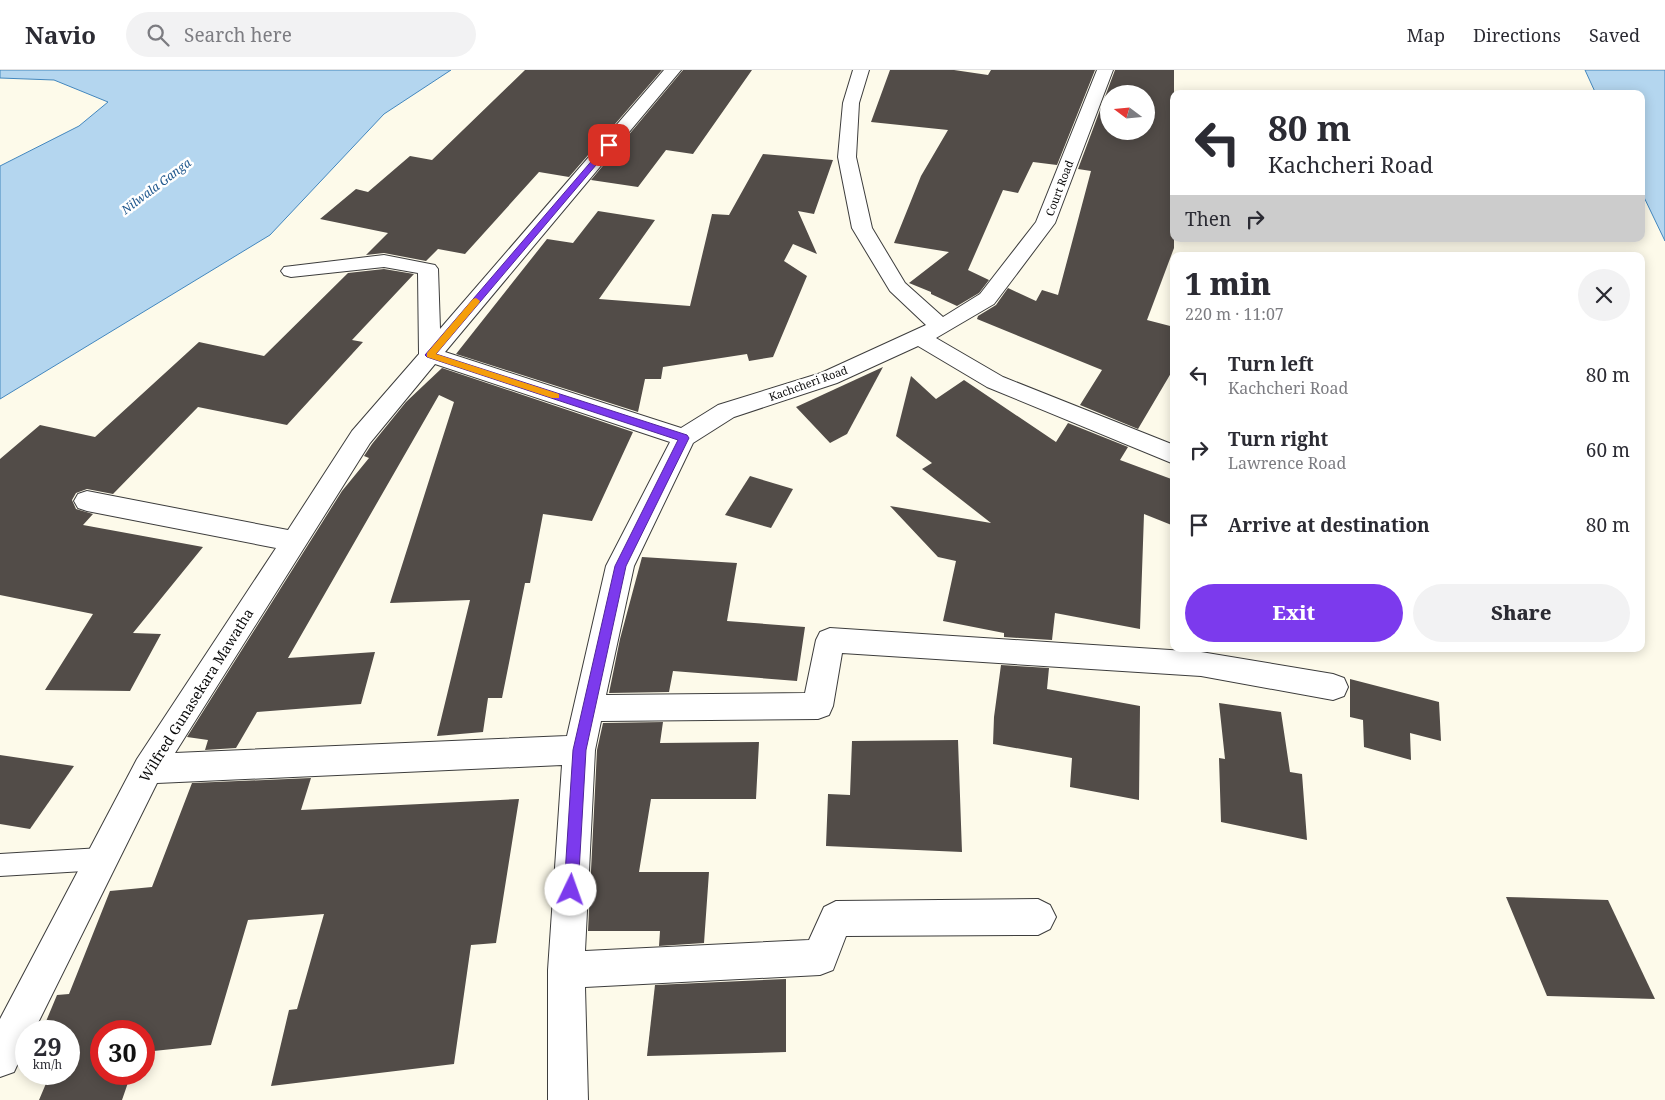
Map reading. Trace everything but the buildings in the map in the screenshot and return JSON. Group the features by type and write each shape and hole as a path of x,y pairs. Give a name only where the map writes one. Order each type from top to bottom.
{"street":[{"name":"Wilfred Gunasekara Mawatha","path":"3,1046 148,769 361,436 673,70"},
{"path":"861,70 851,103 846,157 862,228 897,287 940,327"},
{"name":"Court Road","path":"940,327 987,299 1045,223 1105,70"},
{"path":"291,271 384,261 428,269 430,355 684,438 620,566 579,750 566,970 568,1100"},
{"name":"Kachcheri Road","path":"684,438 726,411 829,378 940,327"},
{"path":"920,336 995,382 1170,453"},
{"path":"87,501 294,540"},
{"path":"588,708 818,706 830,640 1201,664 1333,687"},
{"path":"148,769 579,750"},
{"path":"566,970 820,957 836,919 1038,917"}],"lane":[{"path":"0,865 101,859"}],"water":[{"name":"Nilwala Ganga","path":"0,70 451,70 384,114 270,235 0,399 0,166 79,126 108,102 54,80 0,78"},
{"path":"1585,70 1665,70 1665,241 1645,199 1645,90 1594,90"}],"slow traffic":[{"path":"476,301 430,355 556,396"}],"route":[{"path":"571,890 579,750 620,566 684,438 430,355 609,145"}]}
